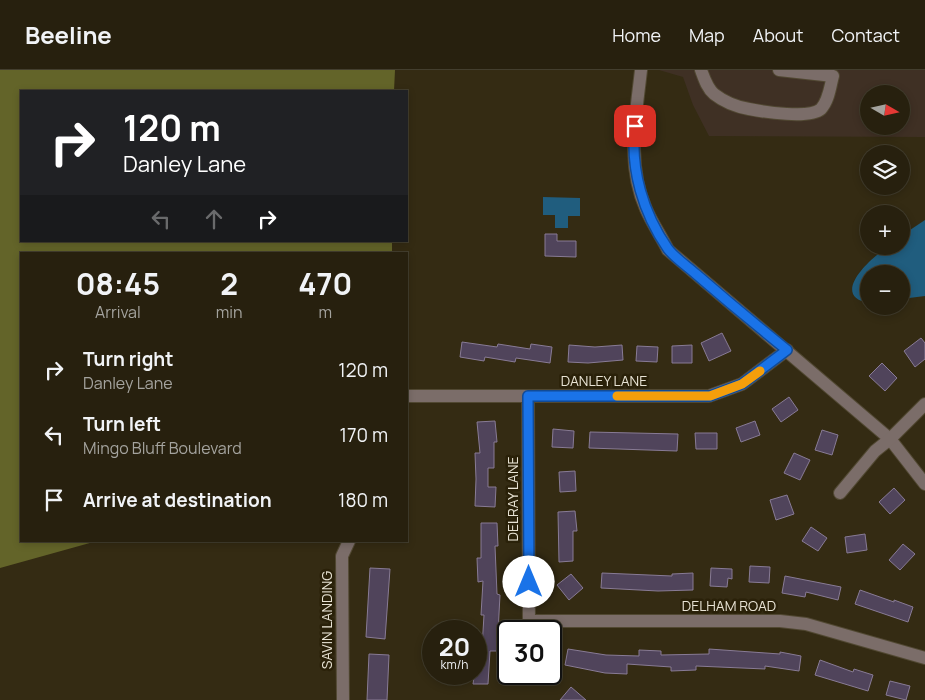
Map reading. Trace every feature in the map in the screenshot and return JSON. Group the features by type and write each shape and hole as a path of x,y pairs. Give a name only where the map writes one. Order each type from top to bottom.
{"street":[{"path":"642,70 633,145 634,165 645,207 668,250 890,439 925,484"},
{"path":"701,70 712,92 721,99 749,110 805,115 815,113 822,108 829,94 833,76 779,70"},
{"name":"DANLEY LANE","path":"408,396 710,396 742,384 787,350"},
{"name":"DELRAY LANE","path":"528,396 529,620"},
{"path":"840,493 876,451 925,404"},
{"name":"SAVIN LANDING","path":"342,700 342,556 349,542"},
{"name":"DELHAM ROAD","path":"562,625 780,621 806,624 925,658"}],"shaded area":[{"path":"0,70 395,70 394,90 20,90 20,242 392,242 392,252 20,252 20,542 93,542 0,568"},
{"path":"659,70 925,70 925,137 709,136 693,105 683,77"}],"water":[{"path":"543,197 580,198 580,216 568,216 568,228 555,228 555,215 543,215"},
{"path":"925,220 925,296 910,298 910,265 866,265 877,255 910,255 910,230"},
{"path":"860,273 860,300 853,295 852,288"}],"building":[{"path":"545,234 557,234 557,241 576,241 576,257 545,256"},
{"path":"722,333 731,351 709,361 701,343"},
{"path":"921,338 925,343 925,359 915,367 904,351"},
{"path":"462,342 497,347 498,344 530,349 531,344 552,347 550,363 516,358 515,362 485,357 484,361 460,357"},
{"path":"569,345 595,347 622,345 623,360 588,363 568,362"},
{"path":"692,345 692,363 672,363 672,346"},
{"path":"637,346 658,347 657,362 636,361"},
{"path":"882,363 897,378 885,391 869,376"},
{"path":"789,397 798,410 781,422 772,409"},
{"path":"495,421 497,442 494,442 494,468 488,468 488,487 496,487 495,507 475,506 475,453 480,453 477,422"},
{"path":"755,421 760,435 741,442 736,428"},
{"path":"553,429 574,431 573,448 552,447"},
{"path":"822,430 838,435 832,455 815,450"},
{"path":"590,432 678,434 677,451 589,448"},
{"path":"695,433 717,433 717,449 696,449"},
{"path":"794,453 810,460 800,480 784,473"},
{"path":"575,471 576,491 560,492 559,472"},
{"path":"894,488 905,500 890,514 879,502"},
{"path":"787,495 794,514 776,520 770,500"},
{"path":"575,511 577,531 573,531 573,561 559,562 558,512"},
{"path":"481,523 497,523 498,546 495,546 497,594 500,595 499,620 497,620 497,651 490,651 488,684 487,620 484,620 484,615 481,615 483,581 478,582 477,558 481,558"},
{"path":"811,527 827,538 818,551 802,541"},
{"path":"865,534 867,550 847,553 845,537"},
{"path":"903,544 915,554 900,570 889,560"},
{"path":"750,566 770,567 769,583 749,582"},
{"path":"370,568 390,569 385,639 366,637"},
{"path":"711,568 732,569 732,579 728,578 727,587 710,586"},
{"path":"602,573 672,576 672,574 693,573 693,590 658,591 601,588"},
{"path":"571,574 583,588 569,600 557,585"},
{"path":"785,576 841,587 838,600 806,592 805,597 782,593"},
{"path":"860,590 913,607 908,622 855,604"},
{"path":"568,649 606,655 639,656 639,650 661,651 661,655 709,654 709,649 780,654 780,652 801,656 799,671 765,666 765,669 696,666 696,670 671,671 671,667 627,664 627,674 605,673 565,665"},
{"path":"369,654 389,655 387,700 367,700"},
{"path":"820,660 853,672 854,669 873,675 868,691 815,675"},
{"path":"890,681 910,686 906,700 886,695"},
{"path":"571,687 586,700 560,700"}],"slow traffic":[{"path":"617,396 710,396 742,384 760,371"}],"route":[{"path":"529,582 528,396 710,396 742,384 787,350 726,301 668,250 645,207 634,165 633,145 635,126"}]}
